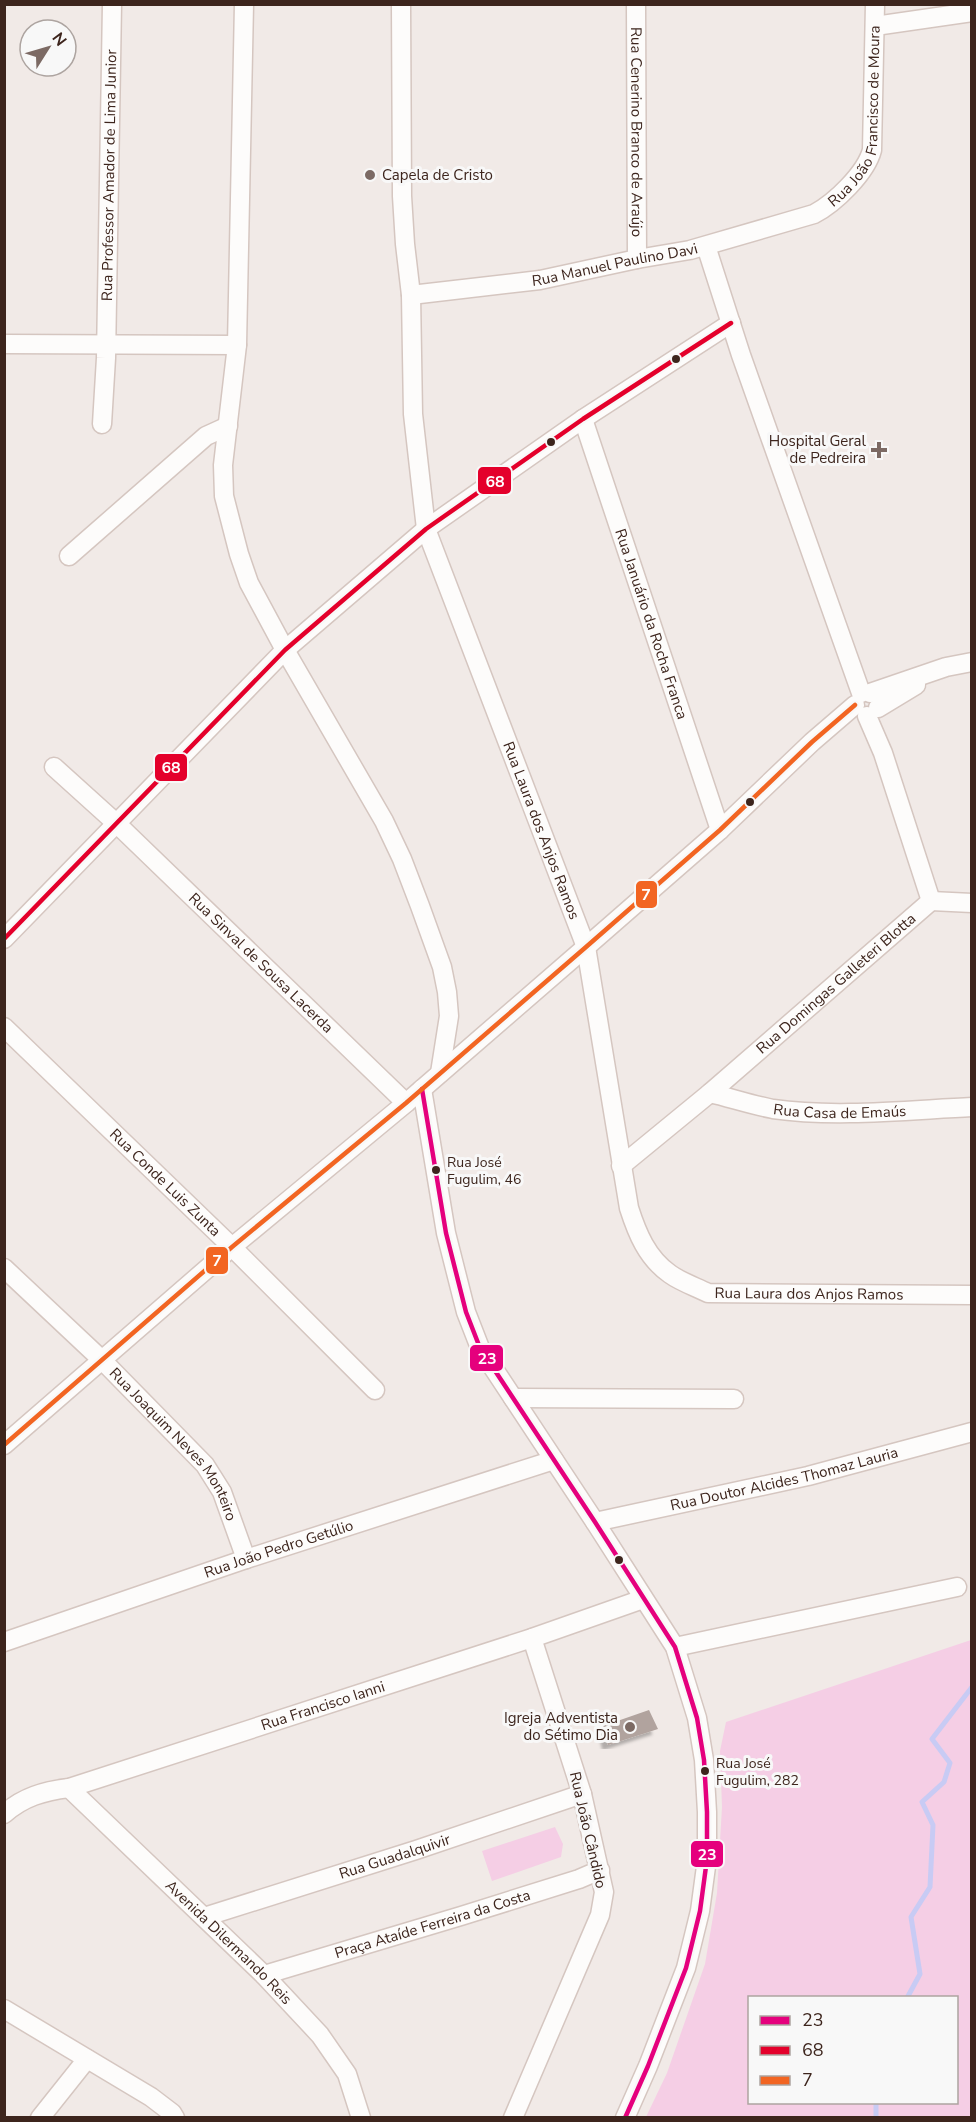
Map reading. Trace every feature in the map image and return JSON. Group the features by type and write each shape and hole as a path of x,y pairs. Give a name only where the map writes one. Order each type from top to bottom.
{"street":[{"name":"Rua Professor Amador de Lima Junior","path":"102,424 112,4"},
{"path":"244,4 237,345 223,465 224,496 249,583 384,821 402,859 439,957 447,992 449,1016 440,1073"},
{"name":"Rua Laura dos Anjos Ramos","path":"401,4 402,196 411,295 413,414 426,529 585,947 628,1208 637,1234 653,1259 670,1274 708,1293 972,1295"},
{"name":"Rua Cenerino Branco de Araújo","path":"636,4 637,259"},
{"name":"Rua João Francisco de Moura","path":"814,214 838,196 867,165 870,158 875,4"},
{"path":"875,26 972,12"},
{"name":"Rua Manuel Paulino Davi","path":"411,295 540,280 705,246 814,214"},
{"path":"705,246 867,706 931,901 972,903"},
{"path":"4,939 285,650 426,529 583,418 731,322"},
{"path":"4,344 237,345"},
{"name":"Rua Januário da Rocha Franca","path":"583,418 720,830"},
{"path":"69,556 206,436 228,426"},
{"path":"4,1445 232,1247 406,1103 720,830 812,742 867,706 946,667 972,662"},
{"name":"Rua Sinval de Sousa Lacerda","path":"54,767 116,823 406,1103"},
{"name":"Rua Domingas Galleteri Blotta","path":"621,1166 710,1093 931,901"},
{"name":"Rua Conde Luis Zunta","path":"4,1027 232,1247 375,1390"},
{"path":"422,1089 444,1225 465,1312 480,1348 675,1647 697,1718 704,1760 707,1859 700,1911 686,1968 626,2118"},
{"name":"Rua Casa de Emaús","path":"710,1093 772,1108 801,1111 862,1112 972,1107"},
{"name":"Rua Joaquim Neves Monteiro","path":"4,1268 103,1361 205,1466 222,1492 246,1559"},
{"path":"513,1398 734,1399"},
{"name":"Rua Doutor Alcides Thomaz Lauria","path":"595,1522 808,1476 972,1432"},
{"name":"Rua João Pedro Getúlio","path":"4,1642 246,1559 554,1460"},
{"path":"675,1647 957,1587"},
{"name":"Rua Francisco Ianni","path":"4,1814 29,1796 69,1788 532,1638 643,1599"},
{"name":"Rua João Cândido","path":"513,2118 600,1914 604,1892 582,1794 532,1638"},
{"name":"Avenida Dilermando Reis","path":"69,1788 264,1975 321,2035 347,2074 361,2118"},
{"name":"Rua Guadalquivir","path":"204,1917 416,1850 582,1794"},
{"name":"Praça Ataíde Ferreira da Costa","path":"264,1975 461,1917 600,1870"},
{"path":"4,2009 151,2097 175,2118"},
{"path":"40,2118 87,2059"}],"shaded area":[{"path":"971,1640 971,2117 646,2117 667,2073 705,1964 717,1893 722,1807 720,1751 726,1722"},
{"path":"555,1827 563,1844 561,1857 492,1881 482,1851"}],"building":[{"name":"Igreja Adventista do Sétimo Dia","path":"649,1710 658,1729 608,1745 603,1726"}],"waterway":[{"path":"908,1996 920,1974 911,1917 930,1887 933,1825 922,1802 944,1782 950,1763 932,1739 972,1687"},
{"path":"876,2104 876,2118"}],"transit line":[{"name":"68","path":"4,939 285,650 426,529 583,419 731,323"},
{"name":"7","path":"4,1445 232,1247 406,1103 586,947 720,830 812,742 855,705"},
{"name":"23","path":"422,1089 446,1233 466,1312 480,1348 675,1647 697,1718 704,1760 707,1812 707,1859 700,1911 686,1968 625,2118"}],"place":[{"name":"Capela de Cristo","path":"370,175"},
{"name":"Hospital Geral de Pedreira","path":"879,450"},
{"name":"Rua José Fugulim, 46","path":"436,1170"},
{"name":"Igreja Adventista do Sétimo Dia","path":"630,1727"},
{"name":"Rua José Fugulim, 282","path":"705,1771"}]}
